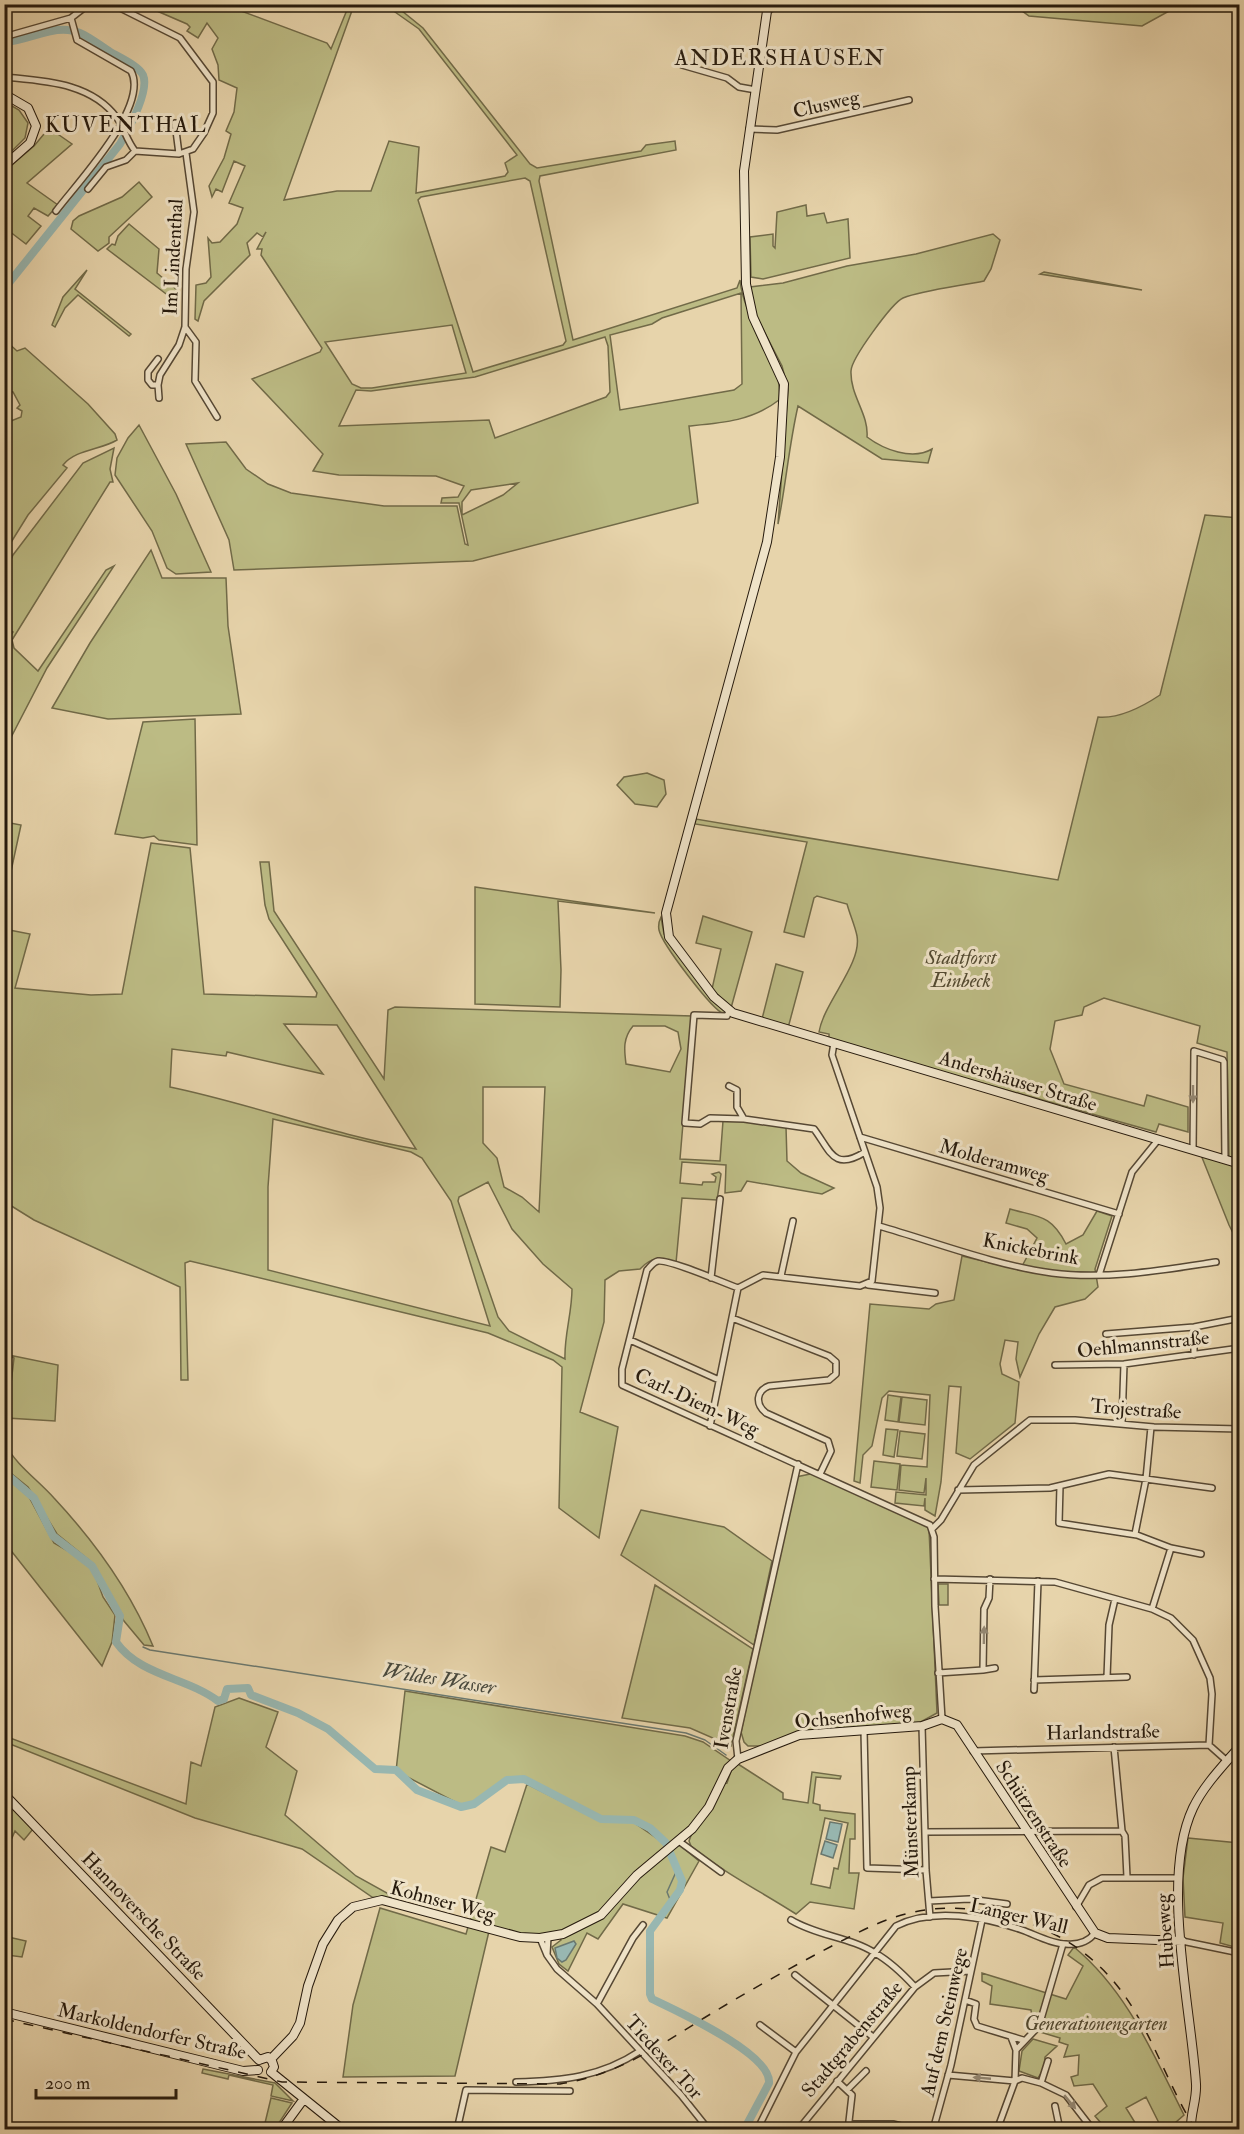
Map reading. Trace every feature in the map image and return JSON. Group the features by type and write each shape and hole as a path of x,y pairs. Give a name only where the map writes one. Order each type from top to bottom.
{"street":[{"path":"11,35 71,18 89,4"},
{"path":"88,189 106,167 126,160 135,151 186,153 199,143 213,113 213,82 180,38 112,4"},
{"path":"780,4 769,7 749,129 744,196 746,284 753,317 784,384 780,457 767,542 666,913 669,937 714,997 729,1011 727,1016 694,1015 685,1123 700,1124 710,1118 744,1119 814,1129 830,1156 838,1160 865,1152"},
{"path":"56,211 121,126 134,97 133,75 127,67 76,40 75,26 71,18"},
{"path":"682,65 727,78 739,87 756,90"},
{"path":"4,77 72,86 105,106 121,126 135,151"},
{"path":"4,94 24,104 32,112 36,126 30,143 4,166"},
{"name":"Clusweg","path":"749,129 777,130 909,100"},
{"path":"175,123 179,154"},
{"name":"Im Lindenthal","path":"185,327 186,269 194,212 186,153"},
{"path":"159,398 160,375 179,345 185,327"},
{"path":"185,327 196,342 195,381 217,417"},
{"path":"158,359 148,372 148,380 152,385 158,385"},
{"name":"Andershäuser Straße","path":"729,1011 1239,1164"},
{"path":"834,1043 832,1055 877,1187 880,1208 879,1226 870,1283"},
{"path":"1193,1150 1194,1051 1223,1059 1224,1062 1225,1160"},
{"path":"729,1086 737,1090 737,1107 744,1119"},
{"name":"Molderamweg","path":"860,1137 1119,1214"},
{"path":"1099,1275 1132,1172 1158,1140"},
{"path":"711,1278 720,1199"},
{"path":"781,1276 793,1221"},
{"name":"Knickebrink","path":"879,1226 984,1257 1051,1272 1099,1275 1216,1262"},
{"name":"Carl-Diem-Weg","path":"738,1288 659,1261 652,1264 647,1270 620,1379 622,1385 924,1520 932,1529"},
{"path":"710,1425 738,1288 764,1275 870,1283 935,1293"},
{"path":"732,1318 829,1356 836,1362 836,1374 829,1380 769,1386 762,1389 759,1396 759,1406 766,1413 828,1441 831,1451 820,1474"},
{"path":"1106,1334 1194,1327 1239,1318"},
{"path":"1194,1327 1194,1355"},
{"path":"630,1341 719,1380"},
{"name":"Oehlmannstraße","path":"1055,1365 1124,1364 1233,1349"},
{"path":"1122,1422 1124,1364"},
{"name":"Trojestraße","path":"958,1490 974,1465 1030,1420 1122,1422 1151,1426 1239,1429"},
{"path":"1135,1534 1146,1479 1151,1426"},
{"name":"Ivenstraße","path":"544,1938 579,1928 601,1915 637,1875 676,1844 709,1807 728,1768 738,1759 736,1741 798,1464"},
{"path":"940,1719 932,1529 941,1520 958,1490 1023,1490 1060,1486 1109,1474 1212,1488"},
{"path":"1060,1486 1059,1523 1135,1534 1172,1548 1201,1554"},
{"path":"1152,1610 1172,1548"},
{"path":"933,1579 1054,1582 1152,1610 1180,1625 1193,1640 1210,1680 1212,1694 1209,1745 1227,1761"},
{"path":"983,1670 984,1610 989,1598 990,1579"},
{"path":"1034,1690 1038,1581"},
{"path":"1107,1677 1109,1625 1114,1599"},
{"path":"938,1673 995,1668"},
{"path":"1034,1680 1127,1677"},
{"name":"Ochsenhofweg","path":"738,1759 799,1735 922,1726 940,1719"},
{"name":"Schützenstraße","path":"940,1719 957,1725 1095,1933"},
{"name":"Münsterkamp","path":"922,1726 926,1870 930,1917"},
{"path":"864,1730 867,1868 926,1870"},
{"name":"Harlandstraße","path":"973,1751 1209,1745"},
{"name":"Hubeweg","path":"1192,2130 1196,2084 1178,1878 1186,1827 1192,1809 1202,1792 1239,1746"},
{"path":"1114,1747 1122,1831 1125,1836 1127,1877"},
{"name":"Hannoversche Straße","path":"4,1794 259,2060"},
{"path":"925,1832 1122,1831"},
{"path":"676,1844 721,1872"},
{"path":"1076,1907 1093,1881 1127,1877 1178,1878"},
{"path":"929,1901 969,1899 1006,1904"},
{"name":"Kohnser Weg","path":"271,2059 293,2036 300,2023 308,1986 323,1944 338,1920 353,1907 382,1900 509,1935 544,1938"},
{"name":"Langer Wall","path":"757,2130 796,2052 896,1926 905,1921 930,1917 982,1920 1008,1925 1063,1944 1086,1941 1095,1933"},
{"path":"791,1920 805,1928 874,1952 899,1969 915,1987"},
{"name":"Auf dem Steinwege","path":"933,2130 948,2076 982,1920"},
{"path":"544,1938 547,1955 557,1969 597,2004 633,1938 643,1925"},
{"path":"1095,1933 1108,1938 1182,1941 1239,1953"},
{"path":"1016,2050 1023,2040 1039,2026 1063,1944"},
{"name":"Stadtgrabenstraße","path":"798,2130 915,1987 934,1973 971,1971"},
{"path":"795,1975 873,2037"},
{"path":"965,2000 976,2004 974,2019 977,2026 1023,2040"},
{"name":"Tiedexer Tor","path":"597,2004 681,2095 706,2129"},
{"name":"Markoldendorfer Straße","path":"4,2012 243,2071 258,2070"},
{"path":"760,2025 796,2052"},
{"path":"997,2130 1015,2081 1016,2050 1011,2037"},
{"path":"516,2082 560,2081 586,2076 623,2062 640,2051"},
{"path":"264,2057 271,2059 274,2067 271,2072 264,2074 258,2070 259,2060 264,2057"},
{"path":"1041,2084 1048,2061"},
{"path":"847,2090 866,2071"},
{"path":"271,2072 343,2130"},
{"path":"948,2076 1015,2081 1022,2078 1041,2084 1066,2095 1093,2130"},
{"path":"837,2081 852,2095 848,2127 893,2124 917,2130"},
{"path":"458,2130 466,2091 570,2091"},
{"path":"281,2130 303,2100"},
{"path":"1055,2106 1060,2130"},
{"path":"1192,2130 1239,2125"}],"green space":[{"path":"143,5 225,5 327,43 331,49 349,5 354,5 284,200 337,191 371,191 389,141 419,147 416,193 505,176 508,172 505,163 517,155 419,29 385,5 397,7 423,28 530,164 537,168 641,151 646,145 675,141 676,150 540,176 539,181 573,340 737,288 740,280 748,311 776,370 779,400 747,417 689,426 698,503 473,561 234,570 229,540 186,444 226,442 246,469 268,484 291,493 384,506 457,506 465,544 468,545 459,503 441,503 442,498 458,497 464,486 436,476 339,475 313,471 323,454 252,379 320,352 322,348 261,255 262,249 257,249 266,232 263,237 257,233 247,243 250,255 204,301 198,321 195,319 196,285 206,283 211,277 208,238 212,243 220,242 237,224 243,208 229,203 245,166 234,161 222,192 216,189 212,197 209,186 224,158 231,134 226,131 234,112 237,88 219,80 218,65 212,49 218,38 207,23 198,38 187,31 190,27","holes":["525,178 530,181 566,341 563,345 473,372 418,200 421,197","741,293 742,384 734,390 620,410 610,335 652,324 662,318","452,325 466,373 361,388 352,384 325,342","605,337 608,346 610,392 606,397 495,438 489,420 339,426 356,390 371,391 475,377","518,483 503,495 462,515 462,502 471,490"]},
{"path":"1014,5 1180,5 1142,26 1029,16"},
{"path":"5,102 19,110 28,123 25,138 5,158"},
{"path":"49,128 72,144 27,183 58,205 48,216 34,208 28,216 41,226 26,244 5,228 5,171 34,146"},
{"path":"139,182 152,197 109,237 109,243 98,251 71,229 73,221 79,216 122,197"},
{"path":"806,205 807,216 824,213 827,223 848,219 850,258 763,279 751,277 750,237 773,234 775,248 777,212"},
{"path":"129,224 159,249 157,273 177,290 178,303 107,249 112,244 115,245 118,236"},
{"path":"993,234 1000,240 991,269 984,281 932,290 903,298 882,320 858,355 851,371 853,389 865,420 867,437 881,446 907,454 932,449 928,463 882,459 798,406 778,524 788,389 782,366 754,312 750,287 783,283 847,266 916,254"},
{"path":"87,270 75,289 131,334 129,336 78,295 65,308 55,327 52,325 63,297"},
{"path":"1044,272 1142,290 1040,274"},
{"path":"5,340 17,351 25,348 88,404 115,434 117,440 75,456 63,465 67,468 28,515 5,552 5,405 11,421 21,417 22,411 17,408 20,405 13,392 8,391 9,387 5,381"},
{"path":"139,425 176,494 211,572 176,574 167,568 152,531 115,475 117,458 128,438"},
{"path":"114,448 110,469 113,482 110,482 12,640 14,648 38,671 106,570 114,566 47,668 5,749 5,643 13,632 5,628 5,573 13,555 83,463"},
{"name":"Stadtforst Einbeck","path":"1205,515 1239,518 1239,1245 1201,1155 1227,1163 1229,1157 1227,1052 1197,1043 1200,1026 1104,998 1084,1007 1082,1015 1055,1021 1050,1049 1064,1084 1144,1106 1147,1095 1188,1107 1188,1132 1159,1124 1156,1132 829,1040 829,1034 819,1032 822,1020 854,959 857,947 857,936 847,904 817,896 814,898 804,937 784,932 807,842 695,824 696,819 1058,880 1098,717 1123,714 1160,695"},
{"path":"151,550 162,578 226,578 228,626 241,714 108,719 52,708 90,643"},
{"path":"195,719 197,845 159,840 154,836 143,838 115,834 143,722"},
{"path":"647,773 664,780 666,794 657,807 635,804 617,785 624,777"},
{"path":"4,822 21,825 5,899"},
{"path":"151,843 190,848 204,994 316,997 317,993 269,919 260,862 269,862 274,911 384,1079 388,1010 395,1007 692,1016 680,1159 720,1161 723,1121 744,1120 786,1127 787,1161 801,1173 834,1188 822,1194 747,1181 741,1191 725,1193 726,1165 682,1162 680,1183 702,1185 703,1182 715,1182 716,1177 712,1174 719,1172 721,1174 717,1200 682,1198 676,1263 656,1259 640,1269 619,1271 605,1280 604,1322 580,1412 618,1427 599,1538 559,1508 562,1367 553,1360 488,1333 190,1261 185,1263 188,1380 181,1380 180,1287 34,1220 5,1202 4,929 30,934 15,988 91,995 122,994","holes":["284,1024 337,1025 416,1149 354,1136 170,1087 172,1049 226,1056 227,1052 323,1074","633,1026 665,1026 678,1032 681,1049 670,1072 626,1064 627,1035","483,1087 545,1087 539,1212 522,1197 504,1187 497,1158 483,1143","273,1119 411,1152 422,1158 451,1201 490,1326 268,1270 268,1187","488,1182 512,1229 543,1264 572,1289 565,1359 509,1331 498,1317 458,1201 459,1197"]},
{"path":"475,887 655,913 558,901 560,1007 475,1004"},
{"path":"703,916 752,932 731,1008 712,989 721,949 696,943"},
{"path":"661,917 664,934 726,1012 724,1014 709,1001 678,962 659,930"},
{"path":"776,964 803,972 788,1028 762,1019"},
{"path":"1010,1209 1043,1218 1055,1227 1066,1244 1083,1235 1097,1211 1112,1216 1095,1269 1098,1287 1085,1299 1055,1307 1039,1334 1020,1377 1016,1359 1018,1342 1005,1340 1000,1364 1002,1374 1019,1382 1015,1423 970,1459 956,1453 961,1387 949,1386 941,1482 935,1516 925,1510 925,1498 924,1506 895,1503 896,1492 926,1495 926,1478 924,1493 899,1490 901,1465 927,1467 930,1395 889,1391 882,1398 872,1446 863,1455 860,1483 854,1481 870,1304 929,1309 936,1304 954,1300 962,1256 1020,1270 1037,1238 1027,1229 1006,1223"},
{"path":"4,1354 58,1365 55,1421 7,1418 14,1358"},
{"path":"888,1395 901,1397 898,1422 885,1420"},
{"path":"902,1397 927,1400 925,1425 899,1422"},
{"path":"886,1429 898,1430 894,1457 883,1455"},
{"path":"900,1431 925,1434 922,1459 897,1456"},
{"path":"5,1444 15,1459 54,1498 97,1549 134,1605 153,1646 144,1645 124,1621 90,1561 57,1534 28,1487 7,1470"},
{"path":"874,1461 900,1464 897,1490 871,1487"},
{"path":"815,1473 924,1523 929,1529 937,1713 917,1724 810,1730 762,1746 748,1746 741,1732 796,1477"},
{"path":"4,1476 29,1497 54,1543 82,1559 94,1572 103,1597 115,1615 112,1642 102,1666 5,1543"},
{"path":"641,1510 724,1527 772,1561 754,1645 621,1555"},
{"path":"938,1584 948,1584 948,1605 939,1605"},
{"path":"655,1585 753,1649 731,1746 690,1728 622,1718"},
{"path":"405,1691 685,1736 703,1742 731,1761 699,1819 676,1842 699,1861 667,1918 623,1904 598,1939 587,1933 568,1971 559,1964 552,1947 561,1940 558,1933 525,1935 490,1927 455,2076 343,2077 353,2005 380,1908 466,1934 491,1847 505,1852 527,1784 601,1821 633,1822 665,1844 666,1848 669,1847 667,1842 634,1818 602,1817 524,1778 506,1778 474,1802 461,1805 396,1771"},
{"path":"239,1698 278,1712 266,1747 297,1771 285,1815 356,1876 387,1893 391,1898 372,1897 302,1849 195,1818 5,1742 5,1736 186,1804 191,1762 201,1766 215,1707"},
{"path":"738,1764 783,1793 783,1799 808,1803 812,1772 841,1776 840,1779 816,1777 813,1803 820,1805 820,1810 855,1814 855,1839 850,1839 849,1873 859,1873 854,1909 810,1902 796,1914 729,1873 691,1846 689,1841 692,1833 723,1784 727,1783 732,1768","holes":["825,1818 848,1823 838,1869 834,1868 830,1888 811,1884"]},
{"path":"5,1799 33,1829 24,1840 15,1831 5,1854"},
{"path":"1188,1838 1239,1843 1238,1948 1220,1943 1223,1923 1185,1917 1183,1878"},
{"path":"4,1936 26,1941 22,1957 7,1955 5,1957"},
{"name":"Generationengarten","path":"1074,1947 1110,1984 1150,2047 1184,2115 1168,2129 1162,2129 1146,2097 1126,2108 1139,2129 1106,2129 1095,2116 1107,2106 1093,2084 1074,2086 1071,2077 1078,2075 1079,2055 1064,2057 1068,2045 1059,2042 1060,2038 1040,2032 1043,2022 1037,2022 1032,2017 1031,2010 990,2004 992,1986 982,1981 982,1973 1066,1999 1083,1966 1068,1955"},
{"path":"1033,2039 1057,2046 1045,2057 1044,2069 1038,2078 1019,2071 1022,2051"},
{"path":"203,2069 275,2083 293,2101 271,2096 273,2085 229,2075 228,2079 202,2073"},
{"path":"271,2098 292,2103 277,2126 265,2123"}],"water":[{"path":"830,1822 842,1824 838,1842 826,1839"},
{"path":"825,1841 837,1845 833,1858 821,1854"},
{"path":"574,1941 576,1944 566,1960 562,1962 557,1958 555,1948"}],"waterway":[{"path":"4,42 52,31 74,31 132,65 143,75 144,82 141,100 120,144 4,289"},
{"path":"4,1472 34,1498 53,1536 92,1566 120,1616 116,1642 126,1653 150,1669 192,1686 218,1701 224,1699 227,1689 248,1688 251,1695 298,1713 328,1729 375,1769 396,1770 417,1790 461,1807 474,1804 507,1780 524,1779 601,1819 634,1820 650,1828 666,1843 682,1881 680,1890 650,1931 650,1994 652,1999 701,2023 740,2047 756,2059 766,2072 769,2083 744,2130"},
{"name":"Wildes Wasser","path":"143,1647 150,1650 686,1733 705,1740 726,1755"},
{"path":"671,1902 667,1892 676,1872"}],"railway":[{"path":"4,2019 282,2082 560,2084 599,2074 635,2059 767,1981 871,1926 892,1918 927,1910 968,1909 1009,1917 1046,1930 1069,1943 1099,1966 1123,1993 1135,2012 1196,2130"}],"district":[{"name":"ANDERSHAUSEN","path":"780,58"},
{"name":"KUVENTHAL","path":"126,125"}]}
